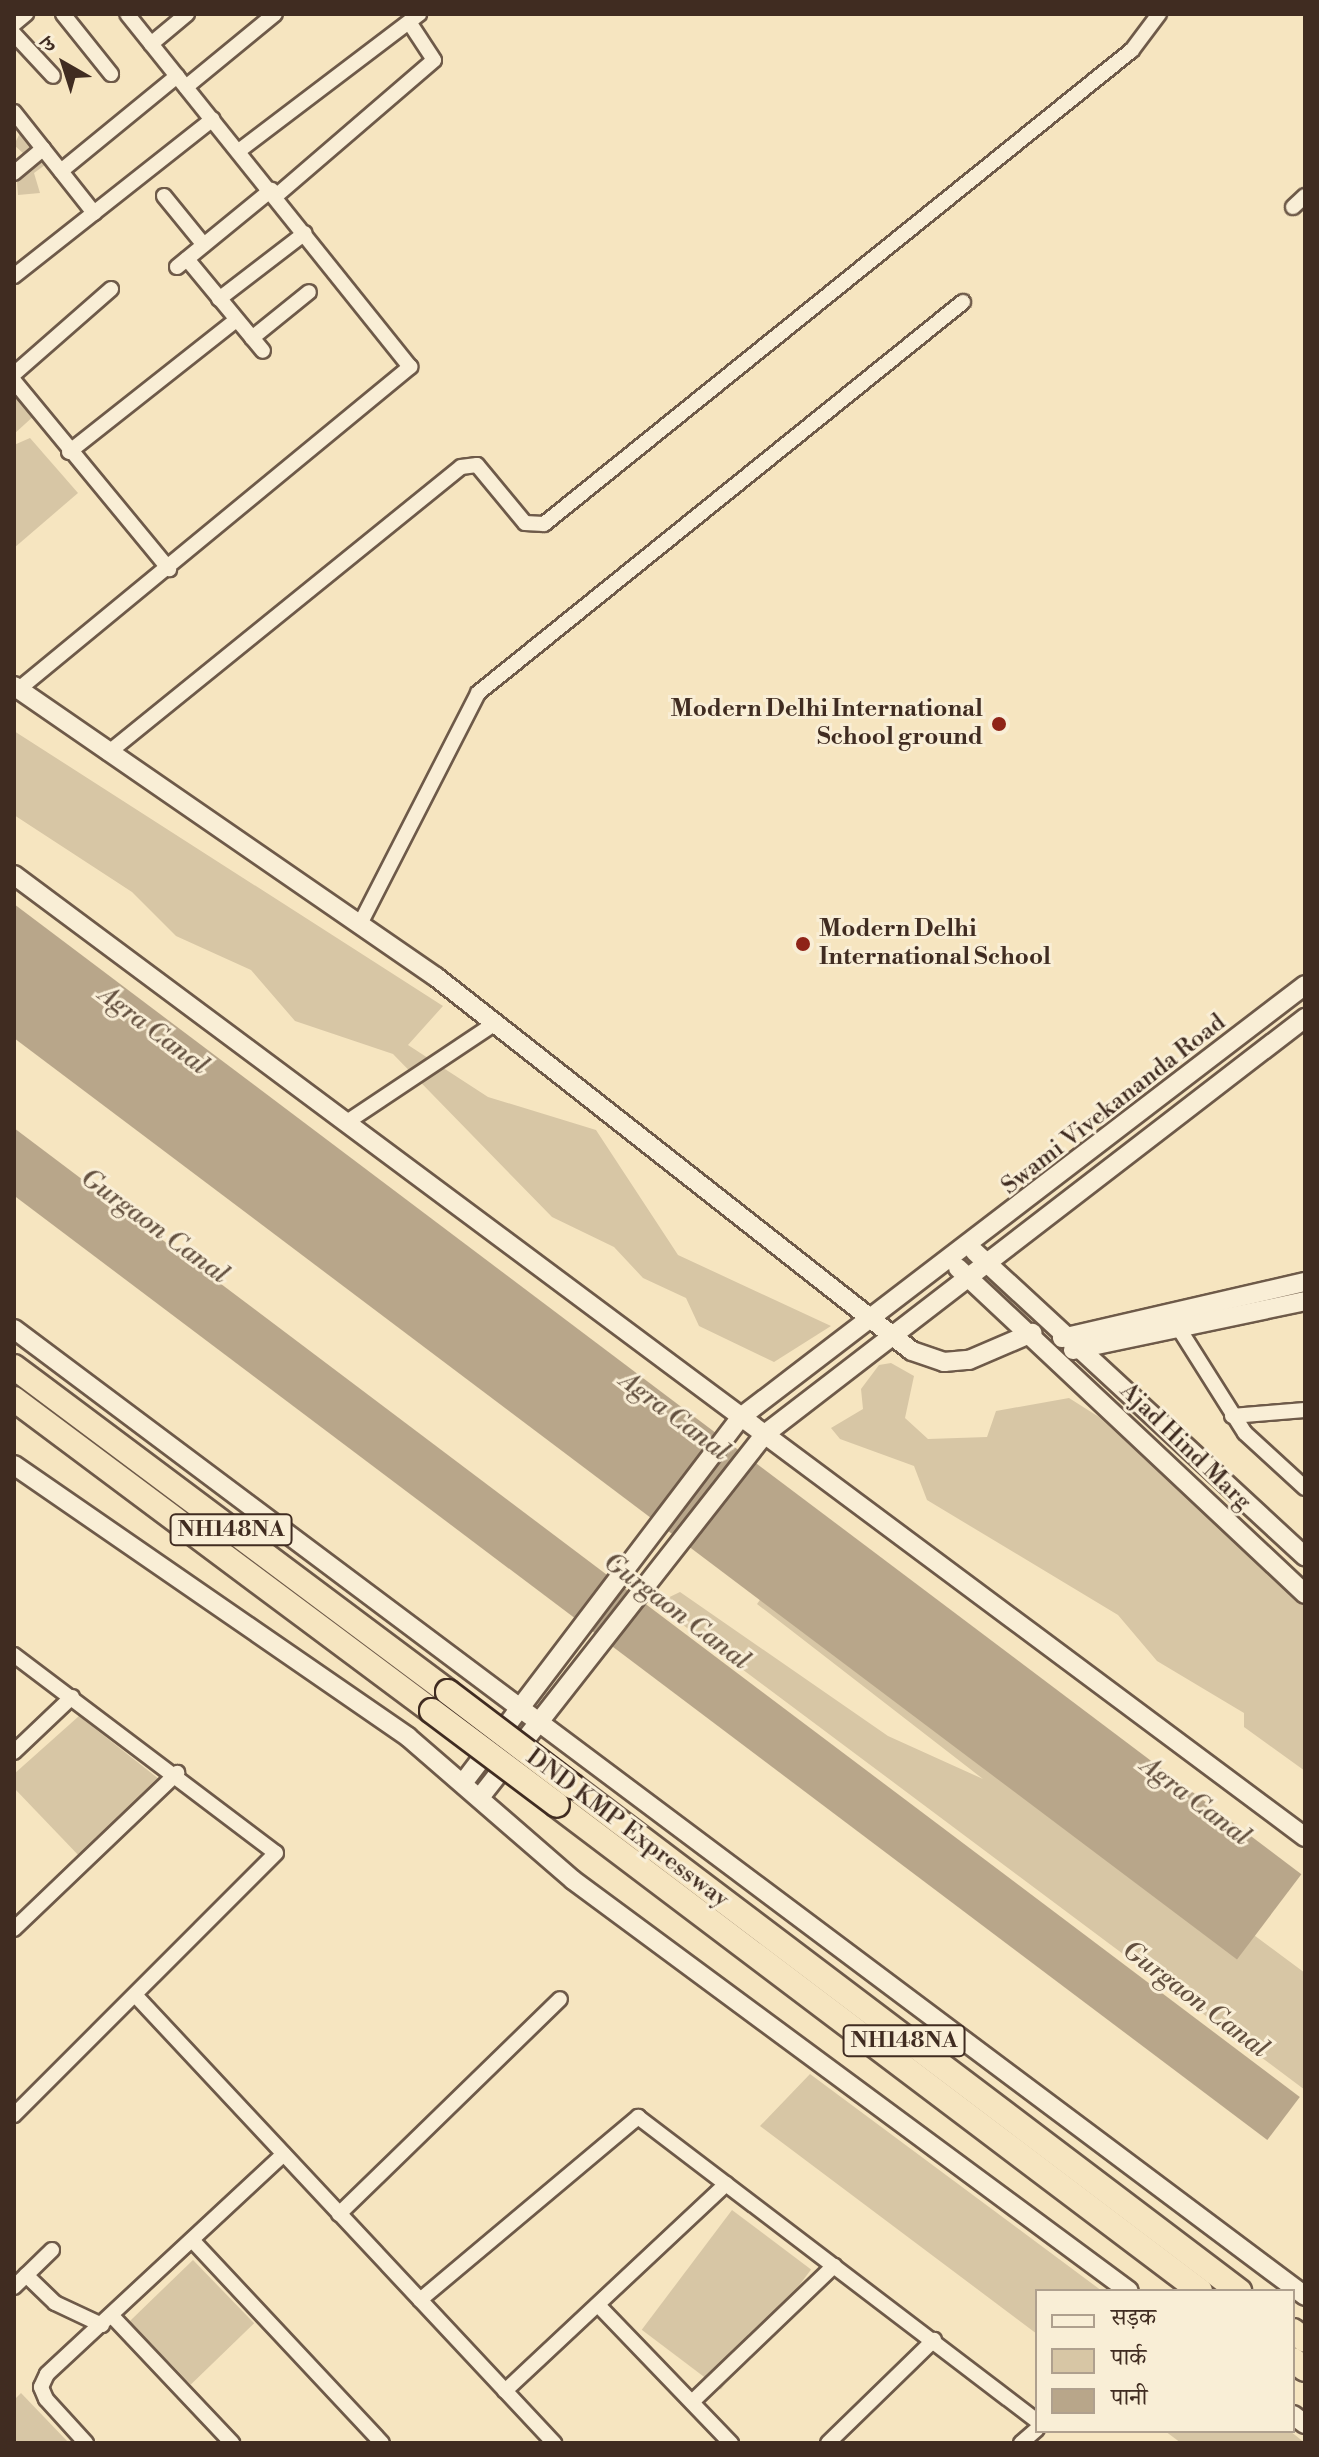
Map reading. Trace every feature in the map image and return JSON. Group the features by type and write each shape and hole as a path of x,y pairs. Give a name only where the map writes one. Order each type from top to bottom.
{"highway":[{"name":"DND KMP Expressway","path":"14,1367 1197,2289"},
{"name":"DND KMP Expressway","path":"14,1399 564,1795 1236,2289"}],"street":[{"path":"14,24 26,14"},
{"path":"63,14 111,74"},
{"path":"127,14 240,150 410,367 169,569 16,687 360,924 494,1024 888,1335 944,1362 1044,1344 1178,1327 1305,1301"},
{"path":"151,44 187,14"},
{"path":"61,171 275,14"},
{"path":"108,753 461,467 477,465 525,523 544,524 1132,50 1159,14"},
{"path":"240,150 414,18 434,60 273,193 182,263 219,299 263,351"},
{"path":"14,34 53,76"},
{"path":"14,112 94,213"},
{"path":"15,275 213,119"},
{"path":"14,173 43,149"},
{"path":"164,196 204,245"},
{"path":"1293,207 1305,196"},
{"path":"219,299 305,233"},
{"path":"14,374 111,289"},
{"path":"252,338 309,292"},
{"path":"360,924 478,693 963,302"},
{"path":"69,452 236,320"},
{"path":"17,390 169,569"},
{"path":"14,875 347,1122 736,1424 765,1434 1305,1837"},
{"name":"Swami Vivekananda Road","path":"463,1783 520,1703 736,1424 1305,985"},
{"path":"481,1796 543,1721 765,1434 983,1261 1305,1018"},
{"path":"347,1122 494,1024"},
{"path":"969,1247 1075,1341 1305,1557"},
{"name":"Ajad Hind Marg","path":"951,1260 1044,1344 1305,1594"},
{"path":"1075,1341 1305,1282"},
{"path":"1178,1327 1232,1416 1305,1488"},
{"path":"14,1329 520,1703 1305,2296"},
{"path":"1232,1416 1305,1410"},
{"path":"14,1465 481,1796 573,1880 1126,2289"},
{"path":"14,1655 177,1773 276,1853 137,1997 14,2115"},
{"path":"14,1752 72,1697"},
{"path":"14,1929 177,1773"},
{"path":"137,1997 554,2443"},
{"path":"339,2214 560,1999"},
{"path":"420,2300 633,2117 934,2340 1035,2419"},
{"path":"86,2443 41,2387 284,2154"},
{"path":"505,2391 726,2184"},
{"path":"192,2240 382,2443"},
{"path":"14,2287 52,2250"},
{"path":"692,2402 834,2266"},
{"path":"26,2275 55,2303 107,2321 232,2443"},
{"path":"598,2305 731,2443"},
{"path":"828,2443 934,2340"}],"green space":[{"path":"26,121 45,165 34,173 40,193 18,195 17,182 34,163 14,145"},
{"path":"14,389 36,414 14,434"},
{"path":"30,438 78,493 14,548 14,445"},
{"path":"14,731 443,1006 408,1045 488,1097 596,1130 678,1255 831,1326 774,1362 699,1326 686,1298 643,1278 614,1247 552,1217 393,1054 295,1021 251,970 176,936 132,892 14,815"},
{"path":"891,1363 914,1376 905,1418 928,1439 987,1437 996,1411 1069,1398 1099,1417 1305,1607 1305,1771 1244,1727 1244,1713 1157,1661 1118,1615 927,1500 914,1466 840,1439 831,1428 863,1409 861,1389 879,1365"},
{"path":"731,1547 1305,1973 1305,2090 655,1604 680,1592 888,1736 983,1779 757,1604 767,1590 725,1570 719,1559"},
{"path":"79,1716 164,1783 82,1859 14,1788 14,1774"},
{"path":"810,2074 1099,2289 1035,2289 1035,2332 760,2126"},
{"path":"732,2210 811,2270 721,2389 642,2330"},
{"path":"193,2260 254,2323 191,2384 130,2321"},
{"path":"21,2393 69,2443 14,2443 14,2400"},
{"path":"1168,2433 1292,2433 1305,2443 1181,2443"}],"water":[{"name":"Agra Canal","path":"14,904 1301,1874 1237,1960 14,1038"},
{"path":"14,1128 1300,2097 1267,2140 14,1196"}],"place":[{"name":"Modern Delhi International School ground","path":"999,724"},
{"name":"Modern Delhi International School","path":"803,944"}],"water label":[{"name":"Gurgaon Canal","path":"154,1227"},
{"name":"Gurgaon Canal","path":"676,1612"},
{"name":"Gurgaon Canal","path":"1195,2000"}]}
